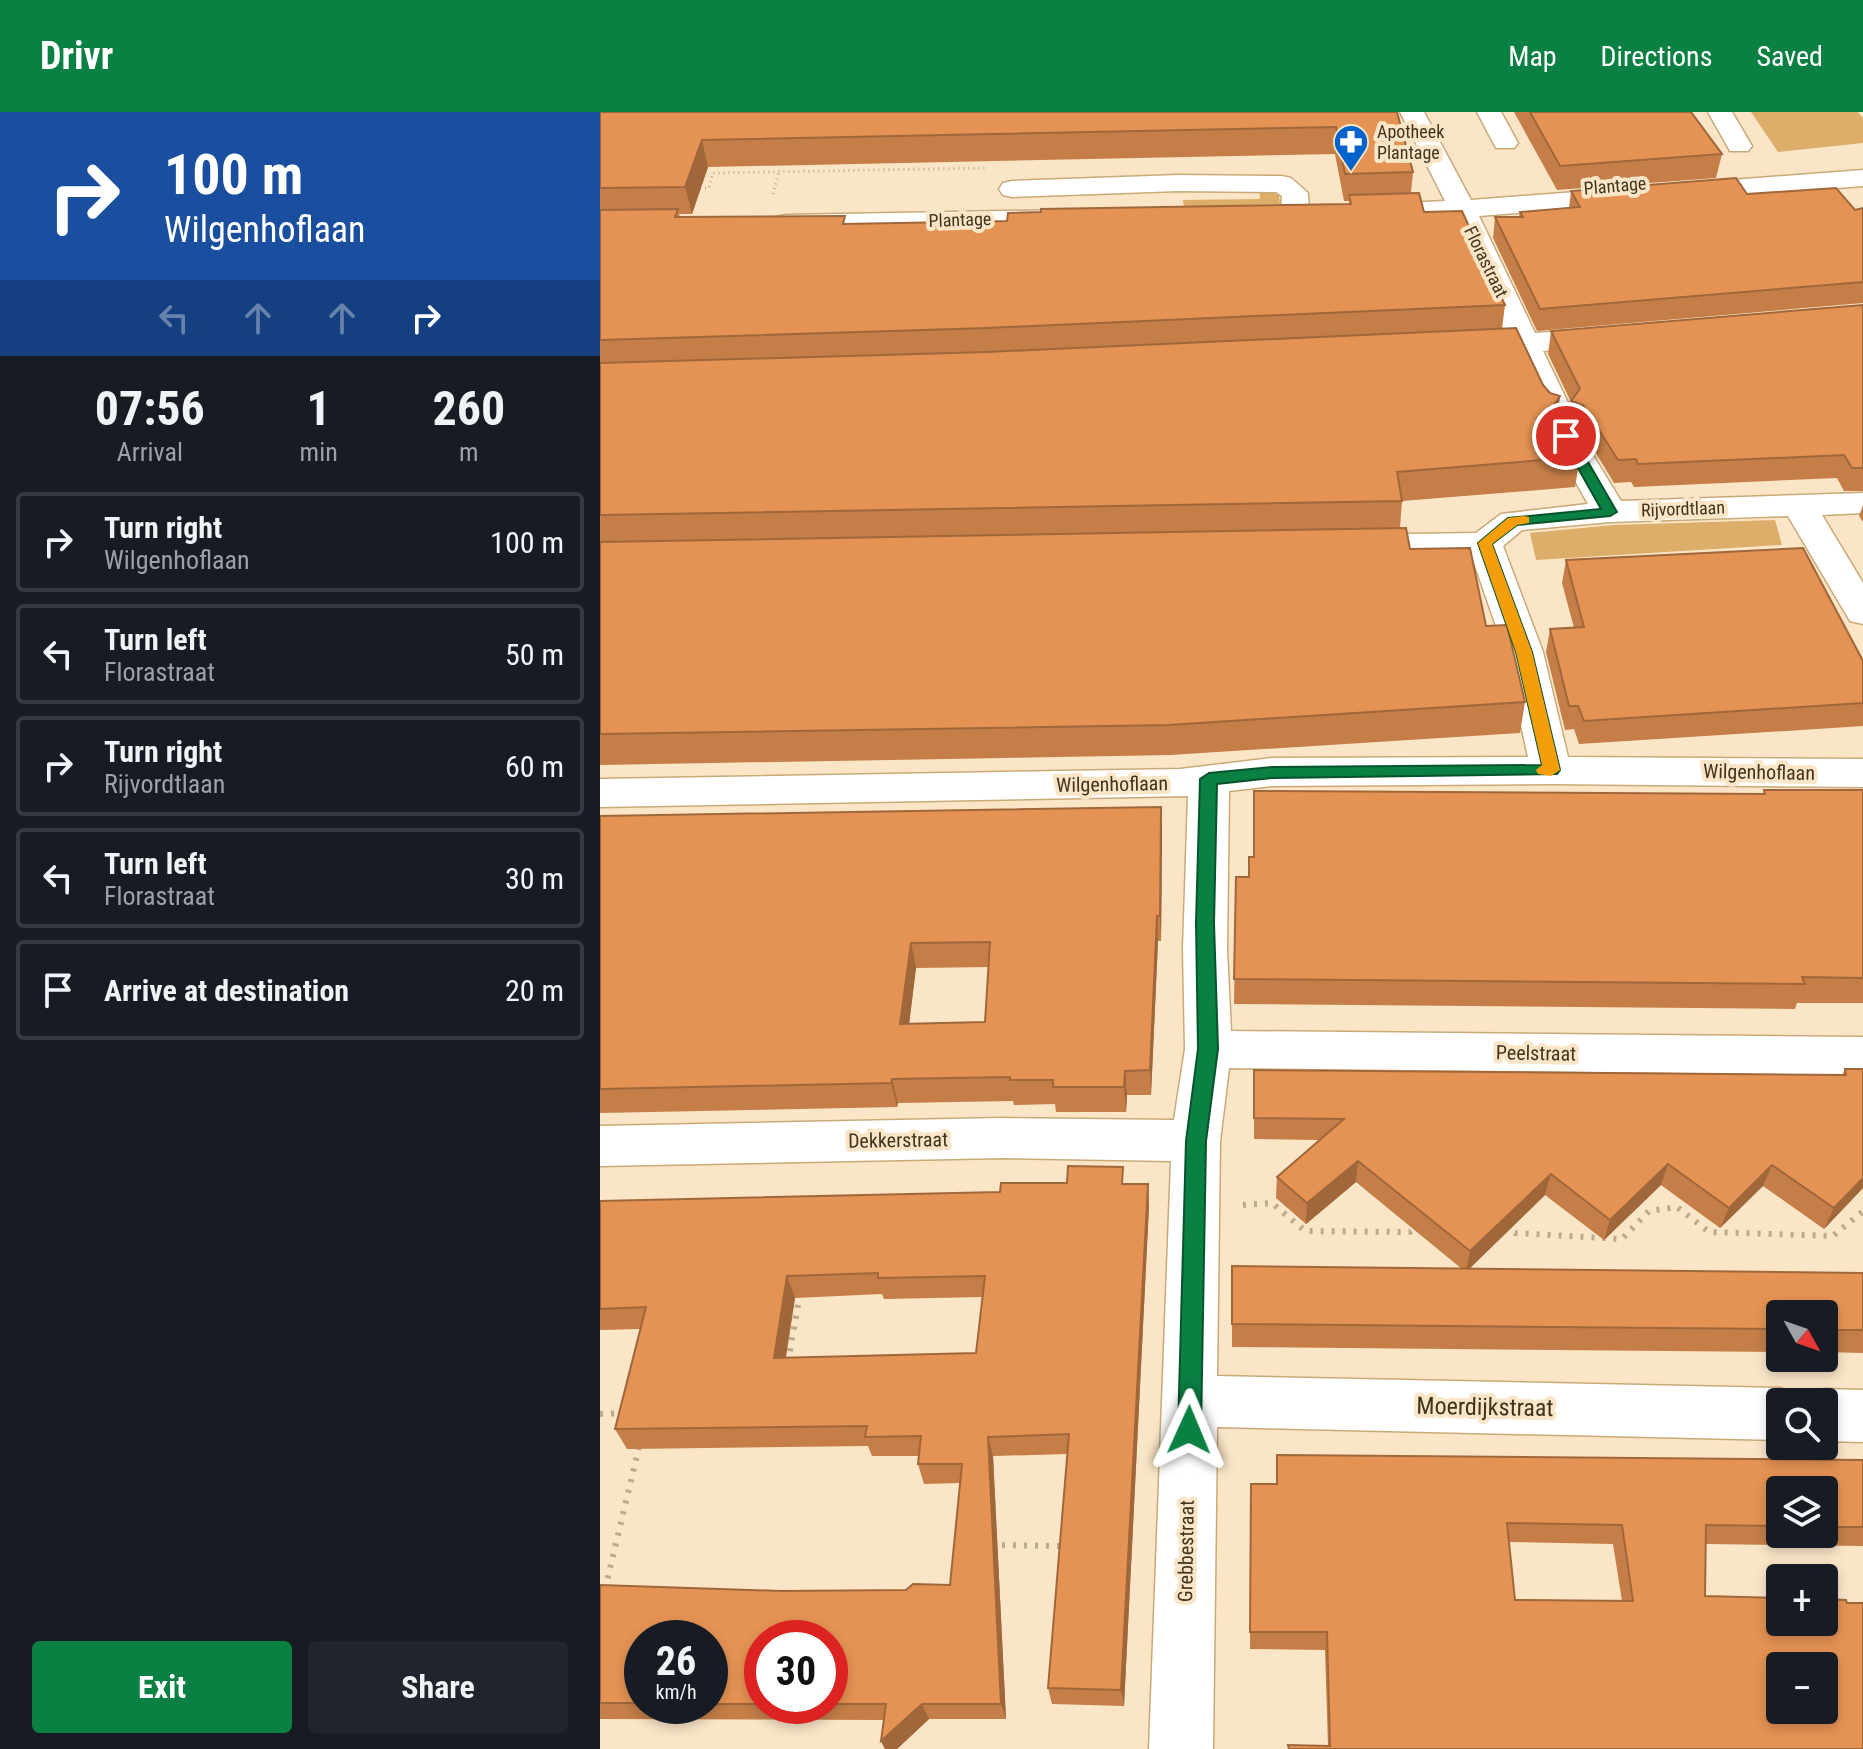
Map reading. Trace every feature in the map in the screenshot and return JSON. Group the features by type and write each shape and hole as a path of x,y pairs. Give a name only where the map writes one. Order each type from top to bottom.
{"street":[{"path":"1489,112 1505,143"},
{"path":"1720,112 1739,146"},
{"name":"Florastraat","path":"1406,115 1460,207 1562,425 1610,512"},
{"name":"Plantage","path":"1460,207 1863,165"},
{"name":"Plantage","path":"1265,213 1523,206 1863,178"},
{"path":"993,179 1282,184 1321,212"},
{"name":"Plantage","path":"767,224 800,210 1084,217"},
{"path":"1432,348 1526,344 1633,334"},
{"name":"Rijvordtlaan","path":"1485,543 1513,521 1610,512 1863,503"},
{"path":"1799,505 1863,613"},
{"path":"1323,546 1485,543 1524,652 1551,770"},
{"name":"Wilgenhoflaan","path":"600,793 1180,783 1273,772 1551,770 1863,773"},
{"name":"Grebbestraat","path":"1181,1749 1196,1141 1208,1049 1205,923 1209,779"},
{"name":"Peelstraat","path":"1208,1049 1863,1056"},
{"name":"Dekkerstraat","path":"600,1146 1002,1138 1196,1141"},
{"name":"Moerdijkstraat","path":"1190,1401 1766,1414"},
{"path":"1838,1415 1863,1416"}],"path":[{"path":"694,189 709,188 713,173 993,179"},
{"path":"1194,1208 1272,1203 1305,1231 1410,1232 1421,1223"},
{"path":"1495,1218 1515,1233 1622,1239 1649,1211 1677,1207 1709,1232 1833,1236 1863,1211"},
{"path":"787,1369 802,1280"},
{"path":"600,1414 631,1413"},
{"path":"604,1595 643,1428"},
{"path":"985,1545 1078,1546"}],"shaded area":[{"path":"1751,112 1858,112 1863,118 1863,143 1778,152"},
{"path":"1259,188 1279,195 1280,204 1184,207 1183,200 1260,199"},
{"path":"1775,520 1782,545 1536,560 1530,533 1613,525"}],"building":[{"path":"600,112 1397,112 1413,172 1345,174 1336,127 702,140 685,187 600,188"},
{"path":"1530,112 1691,112 1722,154 1560,166"},
{"path":"1736,178 1747,194 1836,188 1855,210 1863,208 1863,282 1540,309 1495,217 1523,217 1520,212 1580,207 1571,191"},
{"path":"1419,193 1424,212 1462,211 1505,305 987,328 600,340 600,210 678,209 675,217 845,216 843,224 1007,221 1008,213 1041,212 1041,209 1351,204 1349,195"},
{"path":"1863,305 1863,468 1852,468 1844,455 1638,464 1636,459 1618,460 1583,405 1571,401 1580,389 1551,331"},
{"path":"1516,328 1543,385 1550,393 1560,396 1552,408 1580,457 1397,472 1402,501 600,515 600,363 987,352"},
{"path":"1406,528 1410,549 1470,548 1486,626 1507,625 1525,702 1169,725 600,734 600,542"},
{"path":"1803,548 1863,661 1863,703 1584,721 1578,706 1569,706 1550,629 1584,627 1566,560"},
{"path":"1764,790 1863,790 1863,978 1802,977 1805,984 1234,979 1236,877 1249,877 1249,857 1254,857 1254,791 1765,794"},
{"path":"1161,807 1160,916 1157,916 1150,1070 1125,1071 1124,1087 1053,1087 1053,1080 1010,1080 1010,1077 892,1079 891,1083 600,1089 600,816","holes":["990,942 985,1022 900,1024 911,943"]},
{"path":"1845,1069 1863,1069 1863,1178 1834,1208 1772,1165 1729,1208 1668,1164 1610,1220 1551,1174 1470,1251 1358,1161 1307,1203 1277,1177 1344,1119 1254,1118 1254,1070 1846,1075"},
{"path":"1068,1166 1123,1167 1122,1184 1148,1184 1121,1690 1048,1688 1069,1434 988,1437 1001,1704 922,1704 881,1741 886,1704 848,1704 848,1620 744,1620 744,1704 728,1704 728,1620 624,1620 624,1703 600,1703 600,1585 781,1591 906,1590 913,1584 950,1585 962,1464 918,1464 921,1436 865,1437 867,1426 615,1429 646,1307 600,1309 600,1201 1000,1192 1001,1183 1067,1183","holes":["878,1273 878,1278 985,1276 976,1353 774,1358 787,1276"]},
{"path":"1232,1266 1863,1273 1863,1330 1838,1330 1838,1300 1766,1300 1766,1329 1232,1324"},
{"path":"1277,1455 1863,1460 1863,1527 1838,1527 1838,1476 1766,1476 1766,1526 1706,1525 1705,1596 1766,1598 1766,1636 1838,1636 1838,1600 1863,1603 1863,1749 1289,1749 1288,1745 1330,1746 1327,1632 1250,1632 1251,1484 1277,1484","holes":["1507,1523 1622,1525 1633,1601 1515,1600"]}],"slow traffic":[{"path":"1524,520 1513,521 1485,543 1524,652 1551,770 1544,770"}],"place":[{"name":"Apotheek Plantage","path":"1351,173"}],"route":[{"path":"1189,1430 1196,1141 1208,1049 1205,923 1209,779 1273,772 1551,770 1524,652 1485,543 1513,521 1610,512 1566,436"}]}
